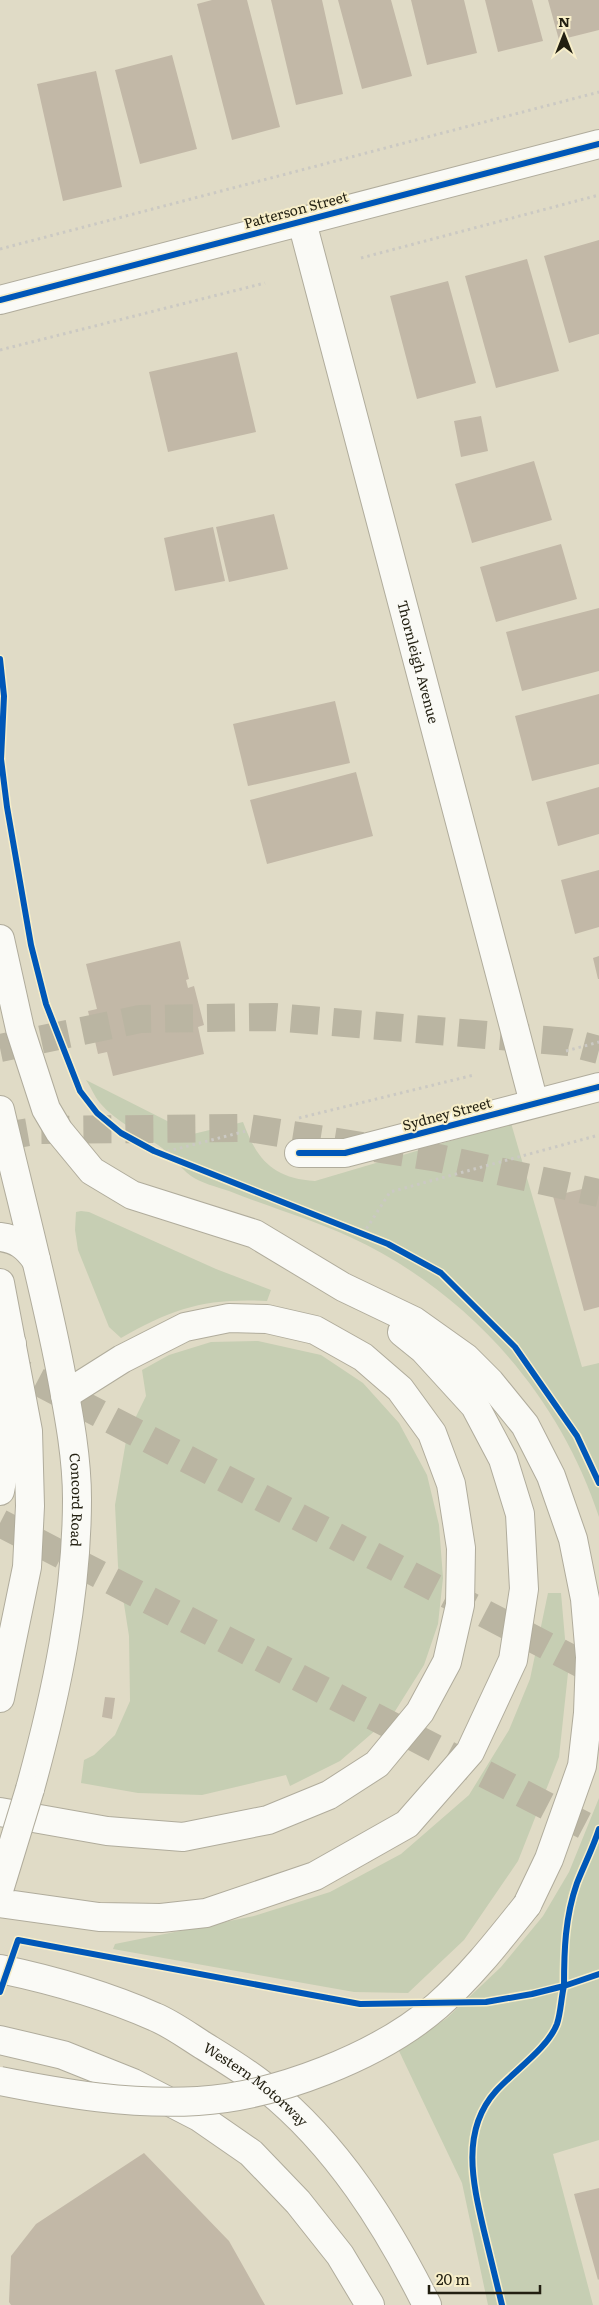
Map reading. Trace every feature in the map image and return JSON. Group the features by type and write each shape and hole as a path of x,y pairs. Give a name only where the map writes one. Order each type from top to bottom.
{"main road":[{"name":"Patterson Street","path":"0,300 599,144"},
{"name":"Thornleigh Avenue","path":"302,222 534,1103"},
{"path":"0,939 20,1029 46,1109 59,1131 92,1171 132,1195 255,1234 343,1287 414,1321 466,1358 490,1382 525,1425 551,1476 573,1539 585,1599 590,1657 588,1713 582,1766 549,1859 527,1905 466,1978 436,2007 374,2049 332,2068 287,2084 199,2101 132,2101 61,2093 0,2081"},
{"name":"Sydney Street","path":"299,1153 345,1153 599,1087"},
{"name":"Concord Road","path":"0,1110 36,1260 65,1395 73,1446 77,1497 76,1547 63,1648 48,1722 0,1887"},
{"path":"0,1237 20,1242 36,1260"},
{"path":"0,1283 28,1431 30,1506 26,1567 17,1623 0,1698"},
{"path":"0,1903 99,1917 161,1918 206,1913 315,1876 408,1824 470,1752 513,1660 524,1589 520,1514 503,1459 474,1406 423,1349 343,1287"},
{"path":"0,1812 107,1831 183,1837 268,1820 329,1796 377,1764 420,1712 447,1662 460,1605 461,1548 452,1484 432,1433 400,1389 371,1363 315,1330 267,1319 238,1318 185,1326 122,1359 65,1395"},
{"path":"0,1490 12,1429 12,1344"},
{"name":"Western Motorway","path":"0,1969 53,1980 99,1995 157,2018 213,2051 266,2088 311,2129 366,2196 410,2271 427,2305"},
{"path":"0,2040 63,2055 133,2083 199,2117 251,2153 298,2202 340,2255 370,2305"}],"path":[{"path":"0,248 599,92"},
{"path":"361,258 599,195"},
{"path":"0,350 265,283"},
{"path":"566,1051 599,1042"},
{"path":"293,1119 474,1075"},
{"path":"161,1154 246,1131"},
{"path":"363,1234 390,1192 599,1135"},
{"path":"154,1151 170,1157"},
{"path":"356,1231 372,1238"}],"green space":[{"path":"86,1080 193,1134 243,1122 254,1147 268,1165 288,1176 315,1181 511,1123 582,1367 599,1363 599,1517 582,1472 560,1429 533,1389 503,1351 470,1317 433,1286 393,1259 350,1237 320,1224 209,1185 195,1178 162,1148 120,1121 106,1109"},
{"path":"76,1212 89,1212 216,1269 271,1290 267,1301 226,1301 191,1307 157,1319 121,1338 109,1327 78,1250 75,1230"},
{"path":"258,1341 321,1355 363,1383 399,1423 427,1475 439,1525 443,1578 438,1624 424,1665 392,1716 340,1761 290,1786 286,1775 202,1795 138,1793 81,1783 84,1760 94,1755 115,1735 130,1701 129,1636 118,1566 115,1505 127,1435 146,1396 142,1370 169,1355 211,1342"},
{"path":"548,1593 561,1593 568,1673 559,1757 518,1861 464,1940 408,1993 354,1992 113,1949 115,1944 254,1916 330,1892 401,1854 469,1795 509,1730 530,1679"},
{"path":"599,1798 599,2140 553,2154 593,2305 488,2305 462,2183 399,2051 447,2018 501,1967 543,1916 569,1872"}],"building":[{"path":"212,0 247,0 280,127 232,140 197,4"},
{"path":"271,0 322,0 343,94 296,105"},
{"path":"338,0 391,0 412,76 362,89"},
{"path":"411,0 464,0 477,53 427,65"},
{"path":"485,0 532,0 543,41 498,52"},
{"path":"548,0 599,0 599,30 559,40"},
{"path":"172,55 197,149 140,164 115,70"},
{"path":"96,71 122,187 63,201 37,84"},
{"path":"599,240 599,334 569,343 544,256"},
{"path":"527,259 559,371 496,388 465,276"},
{"path":"448,281 476,383 417,399 390,296"},
{"path":"237,352 256,432 168,452 149,372"},
{"path":"481,416 488,451 461,457 454,421"},
{"path":"534,461 552,520 472,543 455,484"},
{"path":"274,514 288,569 229,582 216,527"},
{"path":"213,527 225,581 175,591 164,538"},
{"path":"561,544 577,599 496,622 480,567"},
{"path":"599,608 599,671 522,691 506,632"},
{"path":"599,694 599,764 532,781 515,716"},
{"path":"335,701 350,763 248,786 233,724"},
{"path":"356,772 373,836 267,864 250,800"},
{"path":"599,787 599,834 558,846 546,802"},
{"path":"599,870 599,927 575,934 561,880"},
{"path":"180,941 189,979 186,980 188,988 194,986 204,1025 198,1027 204,1054 113,1076 107,1052 98,1054 88,1011 97,1009 86,964"},
{"path":"599,956 599,979 598,979 593,958"},
{"path":"599,1185 599,1307 584,1311 553,1196"},
{"path":"105,1697 115,1698 112,1719 102,1717"},
{"path":"144,2153 229,2241 265,2305 11,2305 9,2302 11,2256 36,2224"},
{"path":"599,2188 599,2279 598,2280 574,2194"}],"tunnel":[{"path":"0,1048 140,1019 274,1017 569,1042 599,1050"},
{"path":"0,1137 40,1130 248,1128 438,1158 599,1193"},
{"path":"0,1362 599,1673"},
{"path":"0,1523 599,1833"}],"cycle path":[{"path":"0,300 599,144"},
{"path":"0,659 4,696 1,759 7,807 31,945 46,1004 80,1091 97,1113 121,1133 154,1151 388,1244 441,1273 515,1347 577,1436 599,1483"},
{"path":"299,1153 345,1153 599,1087"},
{"path":"0,1992 18,1940 360,2004 486,2002 564,1986 565,1947 570,1909 577,1883 599,1829"},
{"path":"502,2305 473,2177 473,2140 477,2123 496,2091 553,2033 557,2024 564,1986 599,1974"}]}
